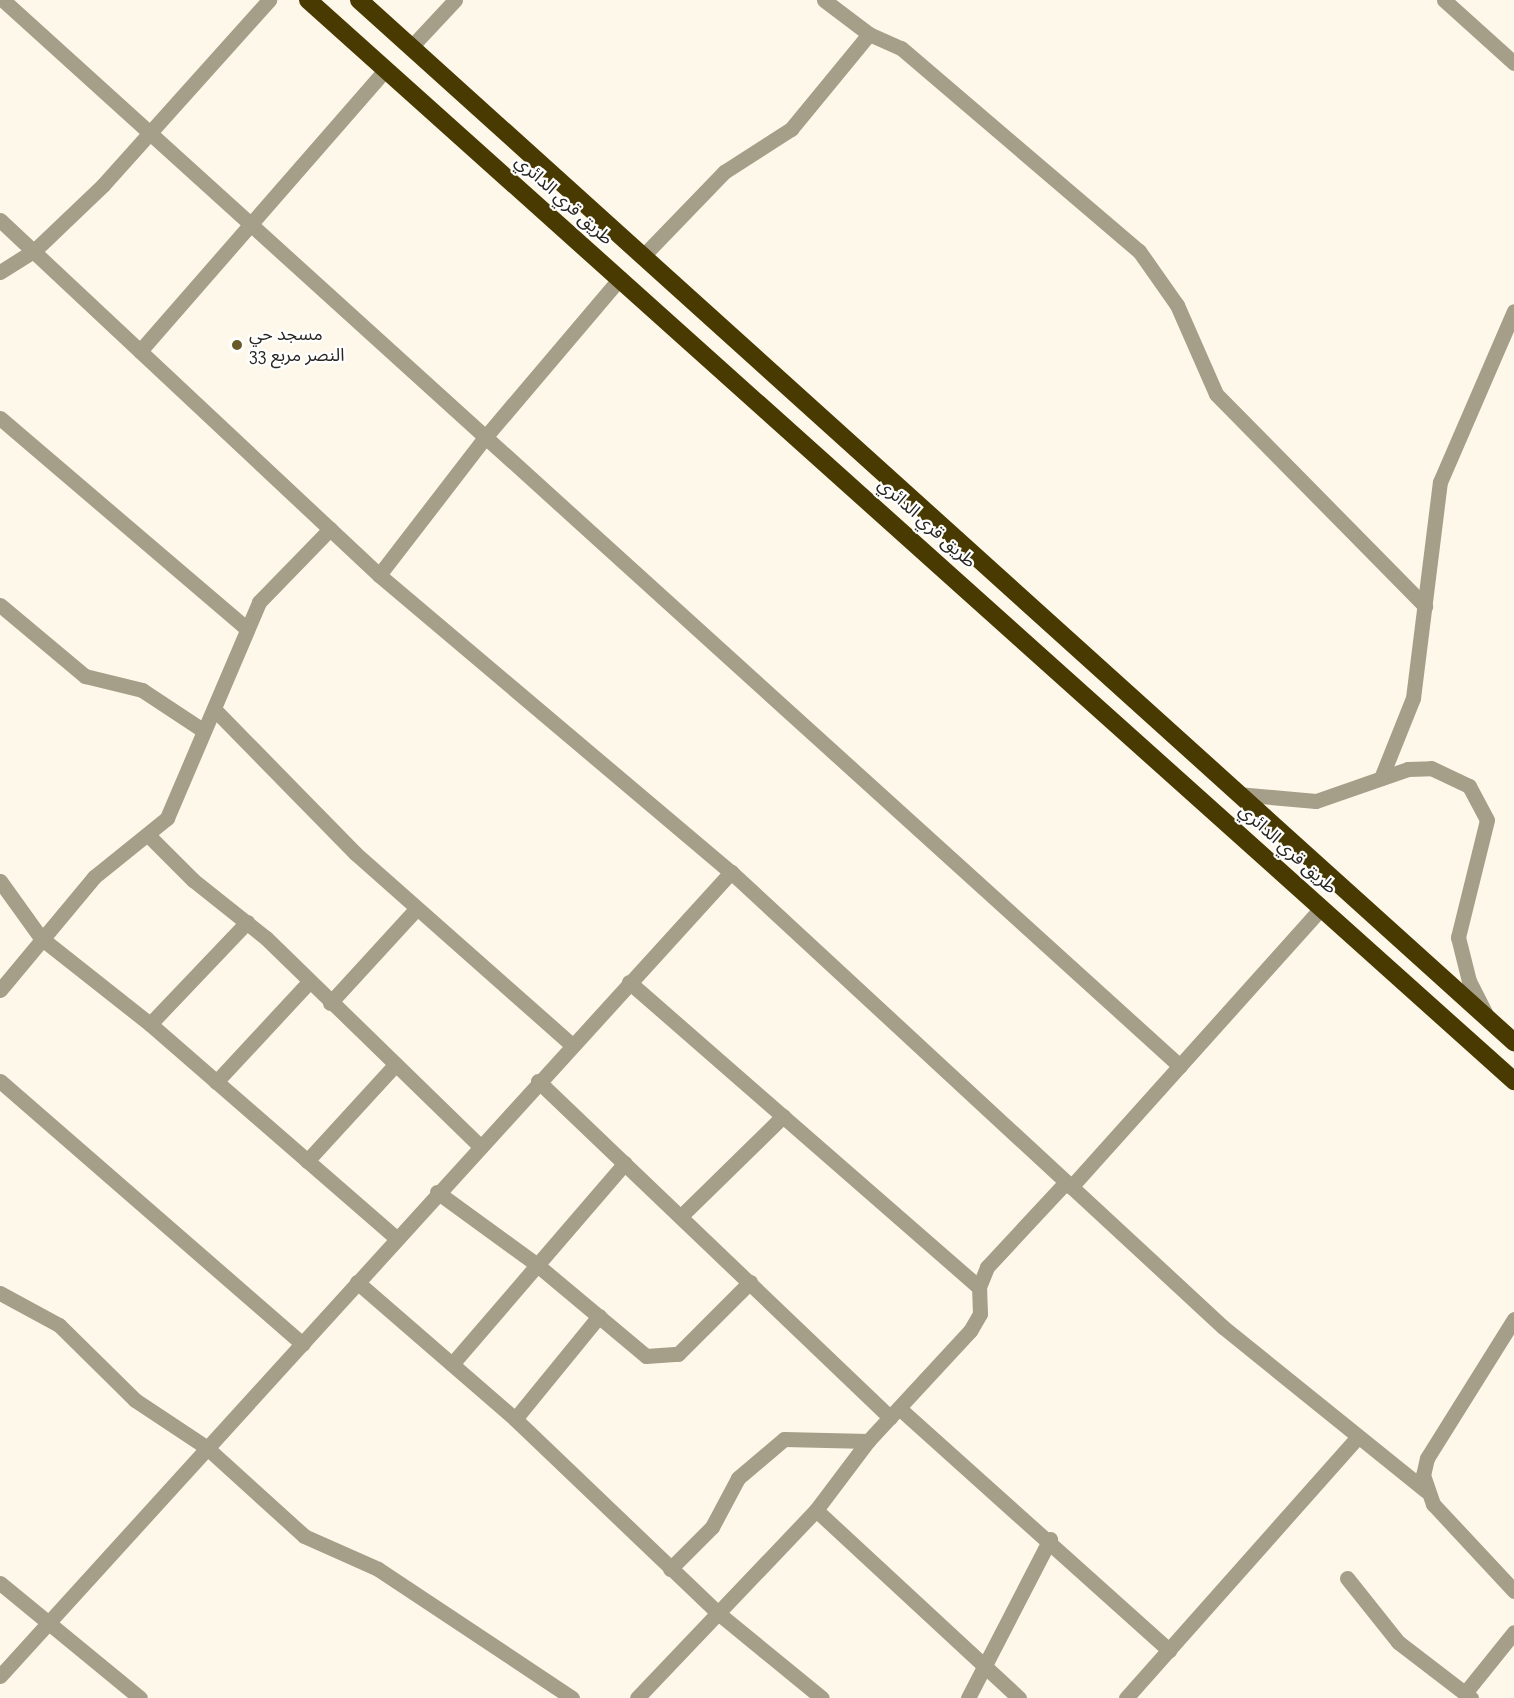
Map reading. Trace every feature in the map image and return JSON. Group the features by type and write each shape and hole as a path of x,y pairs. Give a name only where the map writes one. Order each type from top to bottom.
{"highway":[{"name":"طريق قري الدائري","path":"308,0 1514,1082"},
{"name":"طريق قري الدائري","path":"359,0 1514,1042"}],"street":[{"path":"3,0 487,435 1180,1066"},
{"path":"0,272 35,250 151,132 269,0"},
{"path":"411,46 455,0"},
{"path":"824,0 869,34 901,48 1139,251 1177,305 1216,394 1425,606"},
{"path":"1444,0 1514,63"},
{"path":"642,257 724,172 791,129 869,34"},
{"path":"140,351 248,222 386,69"},
{"path":"0,220 35,250 379,575 731,872 1224,1327 1357,1438 1426,1491 1514,1591"},
{"path":"379,575 487,435 620,278"},
{"path":"1381,778 1413,698 1425,606 1431,533 1449,454 1514,311"},
{"path":"0,418 247,629"},
{"path":"0,990 94,877 150,837 184,789 204,731 247,629 269,589 330,529"},
{"path":"0,605 85,676 142,690 204,731"},
{"path":"214,709 416,909 571,1044"},
{"path":"1237,794 1316,801 1381,778 1431,768 1453,775 1482,801 1484,842 1458,937 1469,981 1488,1019"},
{"path":"150,837 193,880 248,922 308,983 479,1145"},
{"path":"0,1676 48,1620 303,1344 479,1145 731,872"},
{"path":"0,881 41,938 150,1024 396,1238"},
{"path":"637,1698 816,1510 868,1440 970,1331 980,1314 979,1287 987,1267 1069,1185 1180,1066 1321,908"},
{"path":"330,1003 416,909"},
{"path":"150,1024 248,922"},
{"path":"629,982 979,1287"},
{"path":"216,1082 308,983"},
{"path":"307,1161 395,1065"},
{"path":"0,1081 303,1344"},
{"path":"538,1081 750,1282 894,1412 1050,1539 1169,1650"},
{"path":"681,1216 783,1116"},
{"path":"452,1364 625,1163"},
{"path":"438,1192 536,1264 646,1356 666,1358 678,1354 750,1282"},
{"path":"357,1282 515,1419 718,1613 822,1698"},
{"path":"0,1293 59,1325 135,1400 206,1447 304,1536 378,1569 572,1698"},
{"path":"515,1419 599,1316"},
{"path":"1426,1491 1427,1458 1514,1318"},
{"path":"1126,1698 1357,1438"},
{"path":"670,1569 712,1527 738,1478 784,1439 868,1440"},
{"path":"816,1510 1019,1698"},
{"path":"968,1698 982,1664 1050,1539"},
{"path":"1347,1578 1398,1642 1468,1695 1514,1632"},
{"path":"0,1583 48,1620 140,1698"}],"place":[{"name":"مسجد حي النصر مربع 33","path":"237,345"}]}
